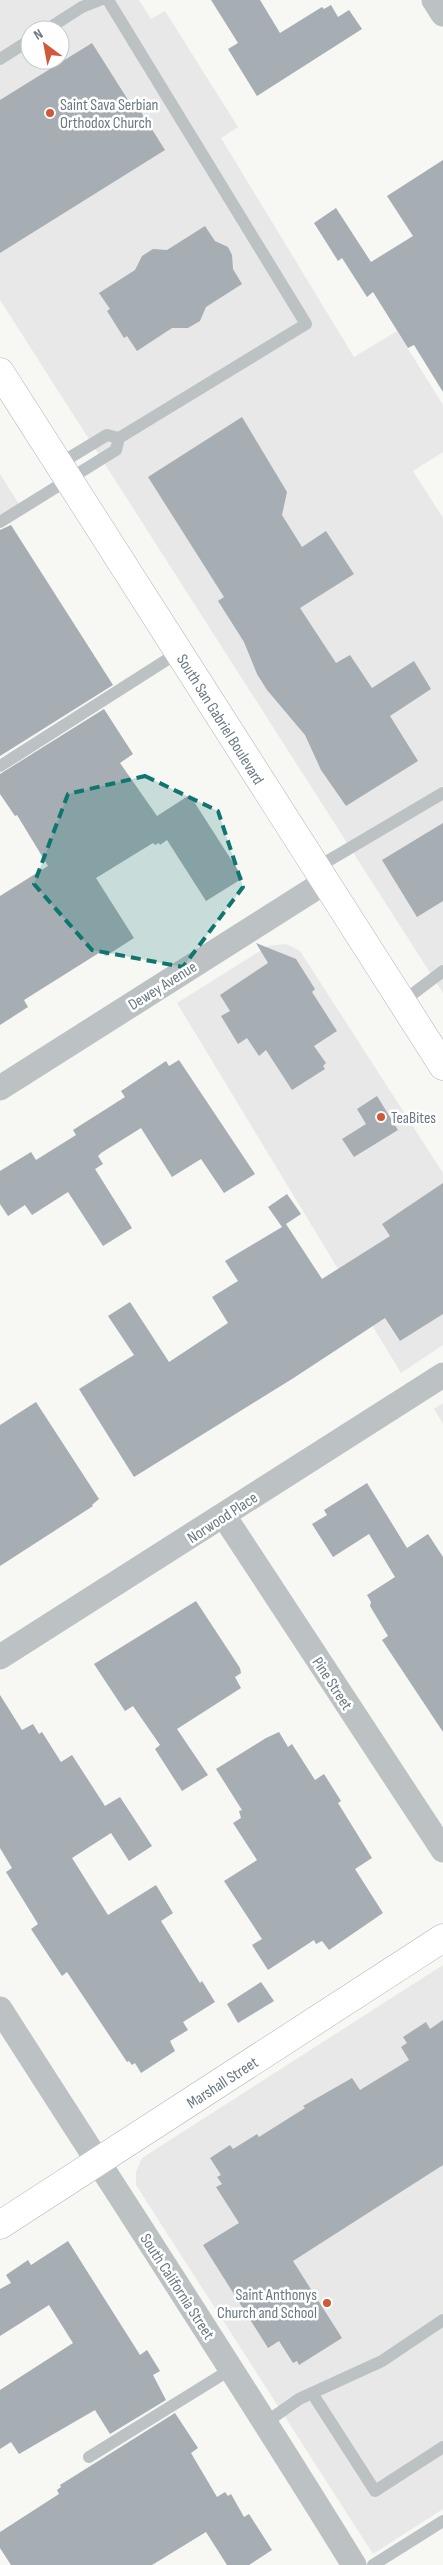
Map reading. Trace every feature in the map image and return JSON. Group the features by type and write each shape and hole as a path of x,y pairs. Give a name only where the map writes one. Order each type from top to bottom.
{"main road":[{"name":"South San Gabriel Boulevard","path":"0,372 443,1066"},
{"name":"Marshall Street","path":"0,2225 443,1938"}],"street":[{"path":"434,0 443,14"},
{"name":"Dewey Avenue","path":"0,1088 320,875"},
{"name":"Norwood Place","path":"0,1657 443,1375"},
{"name":"Pine Street","path":"224,1516 443,1850"},
{"name":"South California Street","path":"0,2009 233,2368 353,2565"}],"lane":[{"path":"62,20 100,0"},
{"path":"64,471 116,450 119,438 306,324 108,0"},
{"path":"0,59 20,46"},
{"path":"5,519 107,435 119,438"},
{"path":"0,766 179,652"},
{"path":"320,875 443,793"},
{"path":"402,1002 443,971"},
{"path":"266,2423 299,2399 382,2361 443,2320"},
{"path":"89,2457 233,2368"},
{"path":"312,2394 375,2491 443,2447"},
{"path":"373,2565 443,2521"}],"highlighted area":[{"path":"145,776 218,811 243,887 183,967 92,950 34,884 68,794"}],"shaded area":[{"path":"0,0 139,0 151,19 165,11 238,127 221,138 354,357 397,331 443,405 443,452 413,471 443,518 443,993 0,300"},
{"path":"0,474 24,512 0,527"},
{"path":"286,944 300,951 443,1173 443,1345 401,1373 177,1003 268,946"},
{"path":"443,1403 443,1424 434,1409"},
{"name":"Saint Anthonys Church and School","path":"443,1965 443,2509 373,2554 136,2185 136,2172 142,2158"}],"building":[{"path":"211,0 260,0 280,33 322,7 324,9 331,5 338,17 349,10 362,29 257,96 228,49 238,43"},
{"path":"92,43 130,103 134,101 165,150 0,253 0,100 48,70 70,70 70,57"},
{"path":"443,160 443,392 414,345 408,348 373,292 367,297 342,258 338,261 314,223 336,208 371,262 413,236 387,196"},
{"path":"205,226 215,241 228,247 232,255 233,269 242,284 206,307 200,321 188,328 172,328 137,351 127,336 124,338 107,311 110,309 99,293 135,270 142,256 153,249 167,250"},
{"path":"242,417 287,492 282,515 302,547 326,531 354,574 300,608 336,663 350,655 372,688 414,661 431,689 390,716 418,761 346,806 321,770 305,735 267,690 257,674 244,642 218,601 224,597 148,477"},
{"path":"11,525 113,685 0,756 0,530"},
{"path":"104,709 133,754 120,763 157,816 188,796 191,797 243,878 206,901 167,840 160,845 159,843 155,845 153,843 96,878 134,938 106,956 102,951 24,1000 28,1007 0,1025 0,896 48,866 17,815 15,816 0,794 0,774"},
{"path":"443,823 443,901 417,917 382,860"},
{"path":"256,943 296,959 315,989 312,992 337,1031 314,1046 326,1063 323,1066 325,1069 292,1090 266,1050 259,1056 247,1038 238,1044 221,1016 230,1011 220,995 268,963"},
{"path":"179,1060 255,1174 224,1193 201,1159 172,1177 141,1128 101,1153 98,1156 103,1164 95,1169 132,1228 103,1246 68,1192 32,1215 25,1205 8,1216 0,1204 0,1171 31,1152 36,1160 76,1135 73,1130 125,1097 121,1091 166,1061 169,1066"},
{"path":"377,1096 398,1130 354,1157 342,1139 366,1124 357,1109"},
{"path":"443,1183 443,1314 400,1341 385,1318 292,1379 134,1477 79,1389 134,1355 108,1316 130,1302 169,1362 228,1323 212,1297 238,1281 225,1261 282,1227 268,1207 287,1194 301,1214 286,1224 322,1279 390,1236 382,1224"},
{"path":"36,1402 99,1499 93,1506 0,1566 0,1425"},
{"path":"367,1483 407,1548 428,1534 443,1557 443,1732 382,1640 388,1636 370,1606 371,1602 367,1595 395,1577 369,1534 333,1557 312,1524 327,1515 324,1510"},
{"path":"196,1601 240,1668 241,1673 235,1677 241,1688 177,1729 208,1775 182,1791 155,1749 160,1745 133,1706 125,1711 94,1664"},
{"path":"0,1695 22,1730 33,1724 39,1734 42,1732 61,1762 72,1755 105,1806 120,1797 152,1846 129,1861 111,1833 72,1858 108,1915 156,1885 173,1913 161,1921 200,1983 202,1981 215,2002 183,2022 188,2030 170,2041 175,2051 141,2073 135,2063 132,2065 129,2061 127,2062 67,1972 62,1976 31,1929 38,1924 6,1872 12,1868 0,1848"},
{"path":"279,1732 288,1747 292,1744 315,1780 324,1774 341,1801 338,1803 372,1858 355,1869 383,1913 329,1950 322,1941 316,1944 314,1940 268,1970 252,1945 262,1939 224,1881 257,1860 233,1823 241,1818 239,1811 242,1810 216,1769"},
{"path":"261,1982 274,2001 238,2023 227,2004"},
{"path":"443,2020 443,2165 293,2261 342,2338 299,2365 297,2361 293,2363 279,2341 268,2348 203,2245 239,2223 216,2187 222,2184 217,2177 221,2175 210,2158 230,2145 233,2149 257,2134 259,2137 305,2108 303,2106 352,2078 360,2090 409,2060 401,2047 407,2043 403,2037 426,2022 430,2029"},
{"path":"68,2241 140,2355 147,2350 160,2371 153,2375 166,2400 110,2434 95,2410 19,2454 11,2442 0,2449 0,2390 73,2343 49,2305 0,2336 0,2289 11,2283 6,2275 28,2260 31,2265"},
{"path":"175,2413 198,2448 191,2453 217,2497 225,2492 228,2496 231,2494 244,2517 249,2514 272,2550 249,2565 227,2565 206,2532 152,2565 11,2565 0,2548 0,2532 59,2494 57,2490 61,2487 60,2485"}],"place":[{"name":"Saint Sava Serbian Orthodox Church","path":"50,113"},
{"name":"TeaBites","path":"381,1117"},
{"name":"Saint Anthonys Church and School","path":"327,2303"}]}
